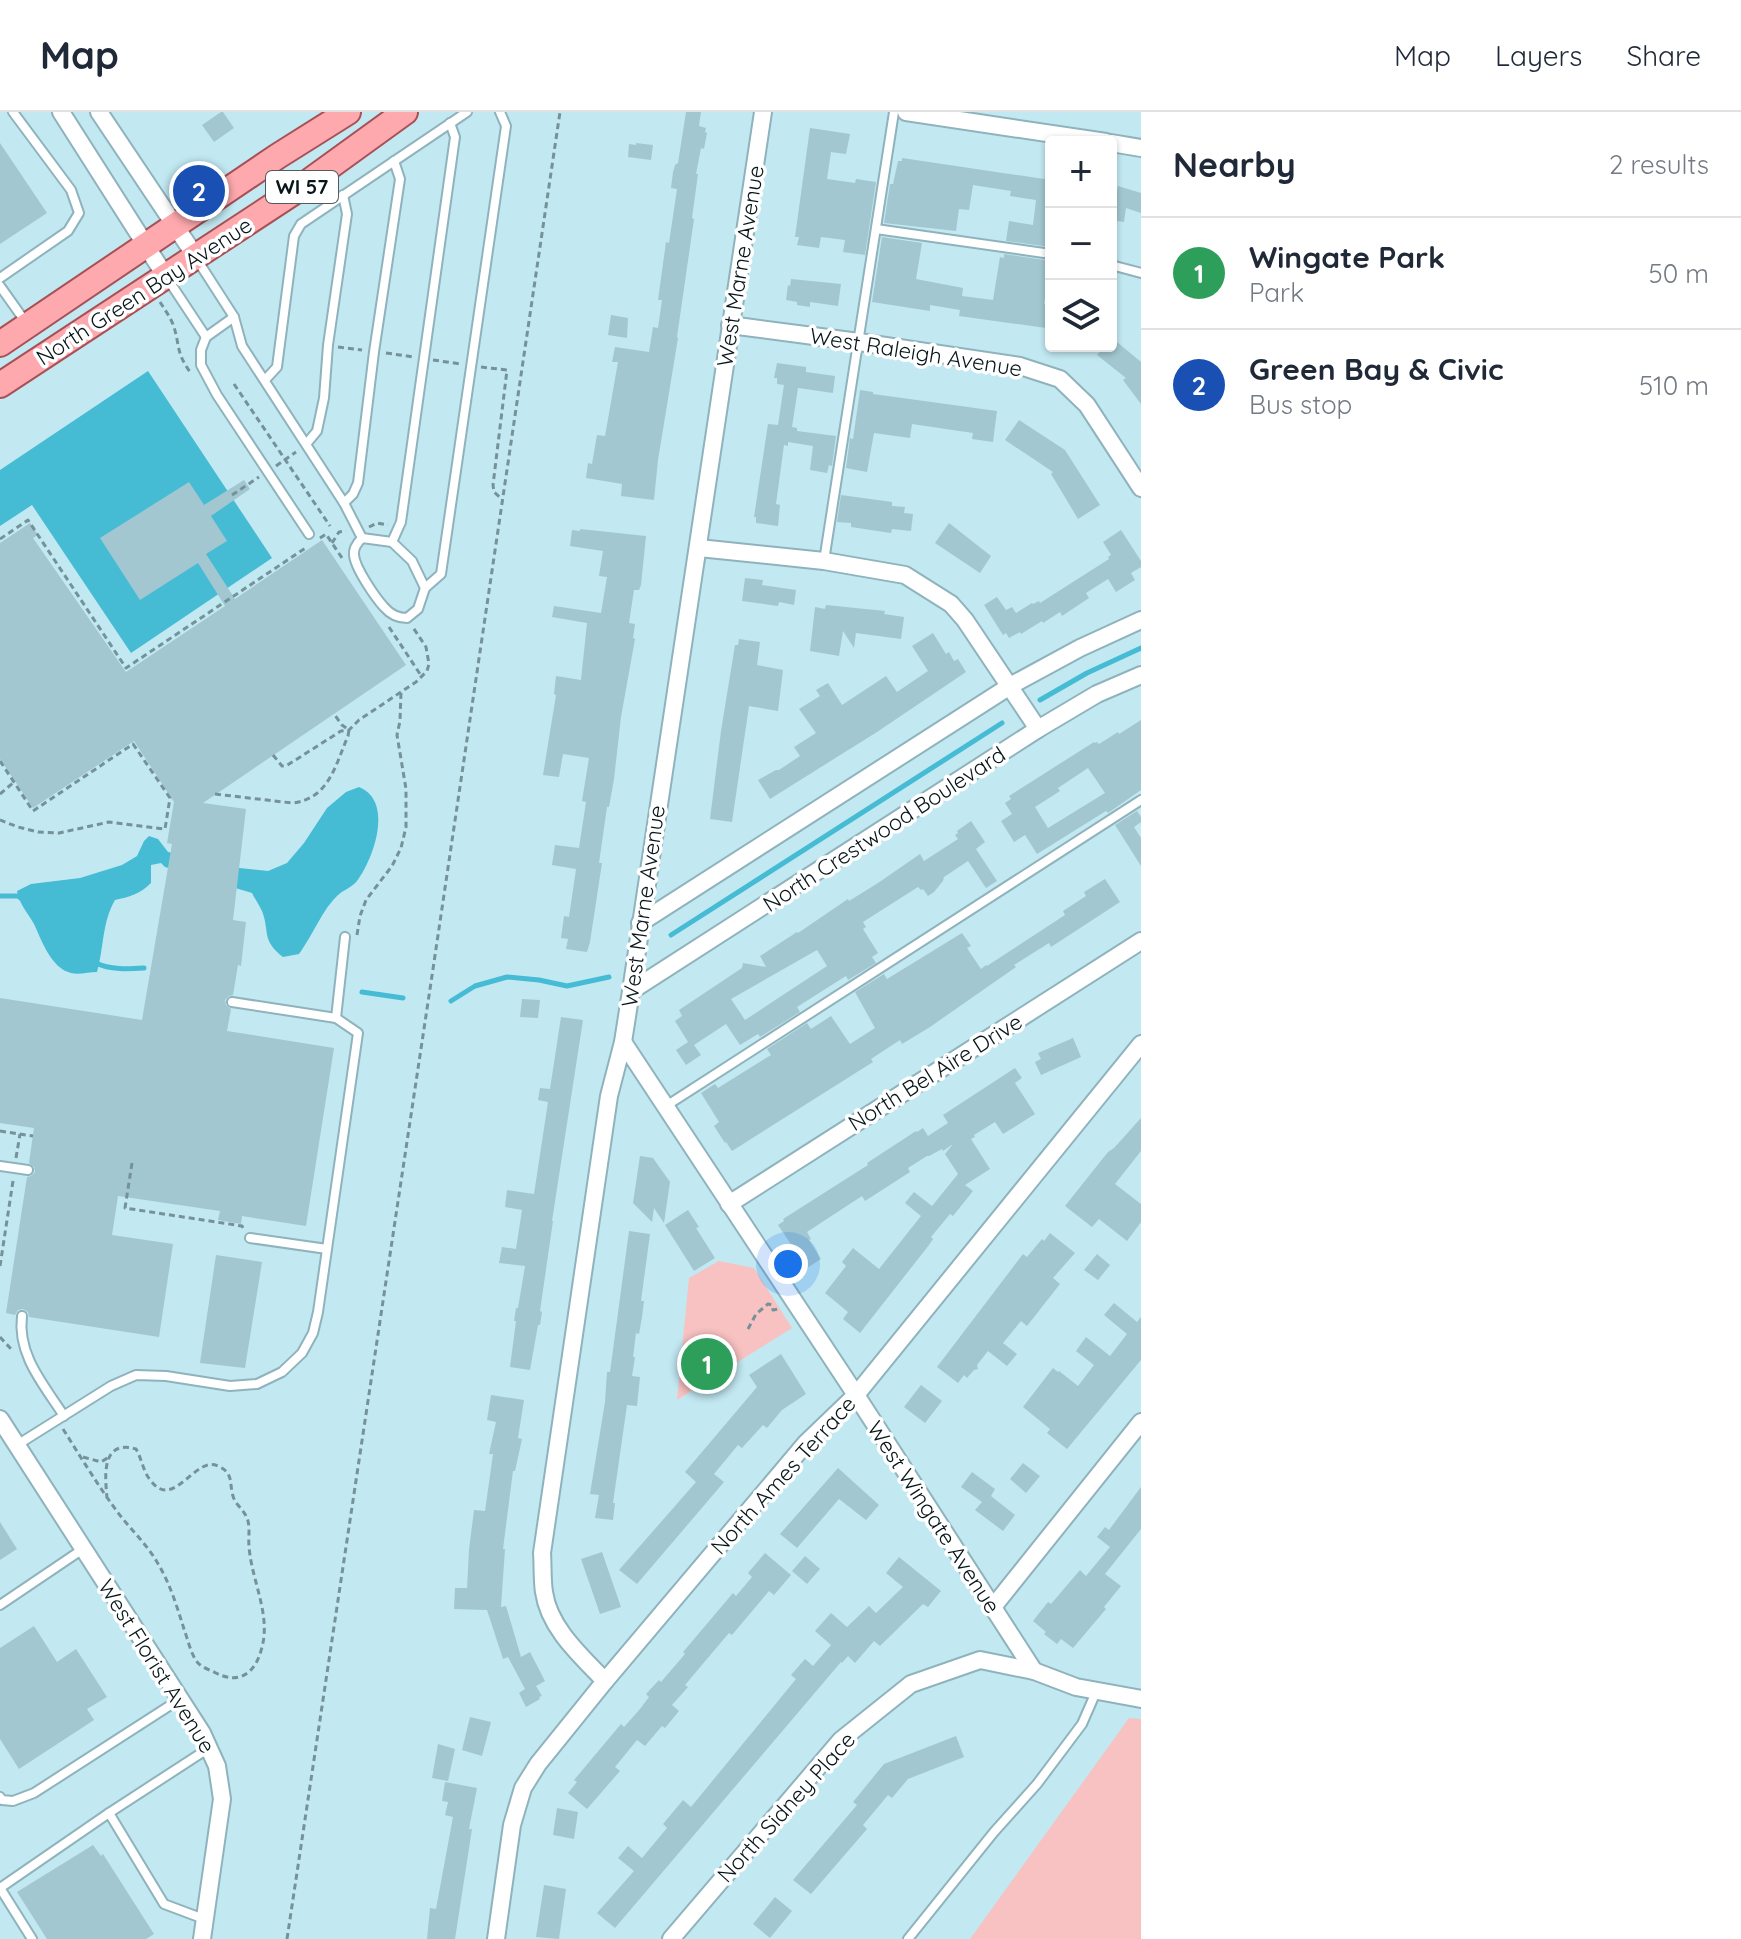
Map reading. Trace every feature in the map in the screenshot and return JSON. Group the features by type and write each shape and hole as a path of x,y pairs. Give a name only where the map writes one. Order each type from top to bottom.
{"main road":[{"name":"North Green Bay Avenue","path":"0,344 348,112"},
{"name":"North Green Bay Avenue","path":"0,385 300,188 405,112"}],"street":[{"path":"61,112 166,277"},
{"path":"99,112 196,257"},
{"name":"West Marne Avenue","path":"605,1681 572,1647 555,1623 544,1594 542,1553 609,1096 623,1042 631,991 763,112"},
{"path":"906,112 1068,136"},
{"path":"1117,143 1139,146"},
{"name":"West Raleigh Avenue","path":"730,325 1020,366 1060,379 1087,405 1141,488"},
{"path":"699,548 824,561 905,575 951,604 965,620 1038,729"},
{"path":"640,923 1010,686 1080,648 1141,620"},
{"name":"North Crestwood Boulevard","path":"631,991 1038,729 1097,694 1141,675"},
{"name":"North Bel Aire Drive","path":"729,1204 1141,941"},
{"name":"West Wingate Avenue","path":"623,1042 1034,1671"},
{"name":"North Ames Terrace","path":"496,1939 512,1825 523,1788 538,1764 806,1443 856,1395 1141,1044"},
{"name":"West Florist Avenue","path":"0,1419 210,1747 217,1766 222,1799 202,1939"},
{"path":"993,1607 1141,1422"},
{"name":"North Sidney Place","path":"671,1939 841,1740 911,1684 980,1660 1034,1671 1076,1687 1141,1699"}],"lane":[{"path":"0,278 68,231 79,213 71,190 13,112"},
{"path":"265,380 277,367 294,236 301,224 467,112"},
{"path":"362,538 356,544 354,554 358,569 385,609 398,618 407,618 418,609 425,588 441,574 506,126 500,112"},
{"path":"824,561 894,112"},
{"path":"392,542 401,522 455,137 450,123"},
{"path":"344,503 358,483 400,179 394,161"},
{"path":"307,443 317,431 324,398 328,345 347,214 343,195"},
{"path":"876,229 1045,253"},
{"path":"196,257 234,317 242,346 307,443 362,538"},
{"path":"1117,267 1141,273"},
{"path":"166,277 206,337"},
{"path":"0,286 28,325"},
{"path":"234,317 206,337 201,350 201,365 217,395 309,534"},
{"path":"362,538 392,542 412,561 425,588"},
{"path":"666,1106 1141,800"},
{"path":"336,1018 345,937"},
{"path":"17,1445 111,1386 136,1375 166,1376 230,1386 257,1384 282,1372 302,1353 313,1333 358,1033 336,1018 232,1002"},
{"path":"0,1166 28,1170"},
{"path":"250,1238 327,1249"},
{"path":"22,1316 24,1350 64,1416"},
{"path":"0,1605 84,1549"},
{"path":"908,1939 1037,1784 1082,1724 1096,1691"},
{"path":"0,1797 13,1801 34,1793 180,1698"},
{"path":"32,1939 0,1888 210,1747"},
{"path":"109,1813 164,1904 205,1919"}],"path":[{"path":"287,1939 560,112"},
{"path":"150,308 160,302 174,328 178,350 191,373"},
{"path":"328,345 507,370 493,485 494,492 502,499"},
{"path":"234,384 330,526"},
{"path":"0,539 28,520 126,668 326,534 349,568"},
{"path":"332,543 339,532"},
{"path":"215,794 292,803 310,799 323,788 349,730 422,677 429,664 426,647 407,618"},
{"path":"389,629 422,677"},
{"path":"345,937 358,935 366,900 392,866 406,827 406,789 397,735 401,692"},
{"path":"334,714 349,730"},
{"path":"273,755 282,766 286,766 341,731 349,730"},
{"path":"0,761 33,811 133,744 170,798 171,806 165,829 109,822 59,833 38,832 0,820"},
{"path":"0,794 14,782"},
{"path":"0,1131 33,1136"},
{"path":"0,1266 20,1134"},
{"path":"132,1163 125,1208 242,1226 250,1238"},
{"path":"748,1329 756,1314 768,1304 775,1311 778,1309"},
{"path":"64,1430 107,1498 156,1559 198,1663 225,1678 248,1673 257,1663 265,1635 248,1545 249,1525 233,1497 228,1472 212,1464 205,1465 179,1486 160,1488 152,1484 136,1449 126,1446 117,1449 101,1462 81,1456"},
{"path":"107,1498 105,1467 109,1457"}],"shaded area":[{"path":"719,1261 754,1268 792,1328 677,1400 689,1278"},
{"path":"1129,1718 1141,1719 1141,1939 970,1939"}],"water":[{"path":"148,371 272,558 131,653 32,505 0,526 0,470"},
{"path":"359,787 370,794 378,817 378,831 369,859 357,881 328,907 299,954 283,957 272,946 262,911 252,893 165,867 161,863 151,865 151,883 147,887 115,900 105,926 97,972 71,973 53,960 18,896 17,891 31,884 80,878 122,865 137,856 149,836 158,839 168,852 230,867 268,871 287,863 327,808 346,792"}],"building":[{"path":"221,112 234,128 214,142 202,125"},
{"path":"686,112 701,112 699,126 706,128 707,133 696,174 694,219 654,500 621,496 622,484 586,478 588,463 592,464 597,435 605,436 618,362 612,362 615,347 649,352 653,327 658,328 662,300 658,300 677,189 671,188 673,172 678,163"},
{"path":"810,128 850,134 846,154 831,152 827,179 876,182 865,255 843,252 845,240 821,237 819,248 797,245 799,237 795,237"},
{"path":"0,143 47,213 0,244"},
{"path":"629,144 653,145 651,160 628,157"},
{"path":"902,158 1045,179 1045,246 1006,241 1009,221 1033,225 1036,200 1010,196 1011,191 973,185 969,210 959,209 956,231 884,223 890,184 893,184 898,161"},
{"path":"1118,186 1141,193 1141,213 1126,208 1124,222 1117,221"},
{"path":"882,237 922,243 916,279 963,288 962,296 993,300 1000,257 1004,258 1004,254 1045,260 1045,328 959,316 960,310 930,305 930,311 872,302"},
{"path":"791,279 841,284 838,306 810,302 810,307 786,300"},
{"path":"611,315 628,318 627,338 608,335"},
{"path":"1117,342 1141,362 1141,404 1123,380 1126,378 1097,355 1100,352 1117,352"},
{"path":"777,363 806,367 806,372 835,376 833,393 798,388 792,427 797,431 836,436 832,466 829,465 827,473 810,470 813,446 788,442 788,446 784,445 776,504 780,505 778,526 756,523 754,517 768,424 778,425 784,385 777,384 777,378 774,378"},
{"path":"860,390 997,411 993,442 972,439 973,433 912,424 910,438 874,433 867,472 846,468"},
{"path":"1019,420 1065,450 1100,505 1078,519 1051,474 1053,472 1005,440"},
{"path":"244,480 250,489 211,516 227,541 206,554 235,599 322,540 406,665 203,803 246,809 233,920 246,922 241,966 238,965 233,995 225,1000 231,1009 227,1031 334,1048 306,1226 242,1216 241,1224 218,1220 220,1211 118,1196 112,1235 173,1244 159,1337 29,1317 23,1309 15,1315 6,1313 27,1177 35,1172 29,1163 34,1128 0,1123 0,998 142,1020 172,844 167,843 174,802 134,741 33,808 0,759 0,543 30,523 38,535 33,538 126,672 225,606 198,563 140,600 100,538 189,482 204,505"},
{"path":"841,495 892,502 892,506 905,507 904,513 913,514 911,531 892,529 891,533 837,522"},
{"path":"949,523 991,556 980,573 935,543"},
{"path":"572,530 646,536 641,585 639,590 634,590 629,623 635,624 635,639 587,952 566,949 568,939 561,938 564,916 569,917 576,869 552,865 555,845 579,848 589,758 563,754 559,777 543,775 556,695 556,676 581,680 587,623 552,617 554,606 601,613 607,577 599,576 603,551 570,546"},
{"path":"1121,530 1141,561 1141,567 1131,573 1135,580 1116,592 1108,579 1086,593 1089,598 1062,616 1060,612 1009,638 1006,633 1003,635 984,605 997,597 1006,610 1012,607 1016,613 1032,603 1040,603 1109,559 1111,555 1103,542"},
{"path":"745,578 763,580 762,585 796,590 794,605 742,601"},
{"path":"826,605 885,611 884,614 904,617 901,639 856,633 854,648 843,631 839,656 810,651 815,607 825,609"},
{"path":"933,633 946,654 949,652 954,661 958,659 966,672 770,799 758,780 800,756 794,747 816,733 799,709 820,696 816,690 828,683 842,705 886,676 897,692 928,671 912,646"},
{"path":"739,639 760,642 757,665 783,670 778,711 749,706 732,822 710,819 721,731 735,645 738,645"},
{"path":"1141,720 1141,790 1037,854 1025,835 1014,842 1001,821 1012,814 1005,803 1011,799 1009,796 1094,742 1099,744","holes":["1088,768 1105,793 1048,828 1035,807"]},
{"path":"1137,811 1141,822 1134,827 1141,838 1141,866 1115,825"},
{"path":"971,821 985,842 976,849 997,881 986,888 968,861 944,877 928,896 918,887 863,922 866,927 863,929 878,953 872,957 876,963 848,980 846,976 797,1007 800,1012 760,1037 758,1034 740,1045 726,1024 694,1045 701,1055 686,1065 676,1050 688,1042 675,1021 682,1016 679,1010 742,968 743,963 766,967 760,956 920,854 924,861 958,839 955,835","holes":["817,950 827,966 745,1020 731,999"]},
{"path":"1105,879 1120,902 1051,947 1049,943 1014,965 1016,967 930,1027 902,1044 900,1040 871,1059 873,1062 732,1151 725,1143 714,1126 719,1122 701,1093 715,1084 718,1088 771,1055 767,1049 807,1023 811,1029 831,1016 850,1044 875,1028 855,992 884,974 887,979 962,933 971,946 967,948 981,969 1065,915 1063,911 1086,896 1084,892"},
{"path":"522,999 540,1000 538,1018 520,1017"},
{"path":"561,1017 583,1020 552,1221 542,1312 530,1370 510,1367 514,1321 525,1266 499,1263 502,1247 516,1249 522,1210 505,1207 507,1190 534,1194 548,1102 538,1100 540,1088 550,1089"},
{"path":"1073,1038 1081,1057 1041,1075 1035,1062 1041,1059 1038,1053"},
{"path":"1015,1068 1022,1078 1015,1083 1035,1114 1003,1134 995,1122 974,1135 971,1139 990,1169 965,1185 973,1191 931,1237 933,1239 929,1245 860,1333 843,1319 848,1312 825,1293 846,1266 842,1262 853,1248 879,1269 921,1216 905,1203 914,1192 932,1206 958,1174 945,1154 953,1144 908,1168 910,1172 865,1201 862,1196 807,1232 821,1259 807,1268 778,1225 916,1131 923,1128 928,1136 948,1123 943,1115"},
{"path":"1141,1118 1141,1151 1115,1184 1141,1204 1141,1222 1127,1241 1099,1219 1092,1227 1065,1206 1108,1152"},
{"path":"640,1156 653,1158 670,1182 664,1223 654,1208 652,1222 633,1203"},
{"path":"688,1210 715,1258 694,1271 665,1225"},
{"path":"629,1231 650,1234 641,1301 644,1301 642,1317 633,1357 632,1376 640,1377 637,1406 627,1405 613,1520 595,1518 599,1495 590,1494"},
{"path":"1050,1233 1075,1253 1053,1278 1060,1284 1027,1326 1021,1321 1003,1343 1017,1354 1007,1366 988,1351 977,1365 978,1369 967,1378 964,1375 958,1383 937,1367 1023,1254 1027,1257"},
{"path":"1097,1254 1110,1265 1098,1280 1084,1270"},
{"path":"216,1255 262,1262 245,1368 200,1363"},
{"path":"1114,1303 1137,1322 1141,1317 1141,1360 1067,1449 1047,1433 1050,1429 1023,1407 1053,1368 1078,1386 1094,1365 1076,1351 1086,1337 1110,1356 1127,1334 1104,1315"},
{"path":"781,1354 806,1394 782,1410 767,1428 763,1425 742,1448 738,1445 714,1474 724,1482 637,1584 619,1570 696,1482 685,1472 757,1387 749,1375"},
{"path":"921,1385 942,1401 925,1423 904,1407"},
{"path":"491,1395 524,1400 518,1438 522,1439 513,1471 503,1549 501,1607 506,1606 521,1657 530,1652 545,1681 536,1686 542,1696 540,1699 526,1707 519,1693 525,1689 508,1657 503,1659 487,1610 454,1609 455,1588 467,1588 474,1510 485,1511 493,1454 489,1454 496,1422 487,1420"},
{"path":"1023,1463 1040,1476 1026,1493 1010,1479"},
{"path":"838,1468 879,1505 866,1520 839,1499 797,1548 780,1534"},
{"path":"972,1472 995,1489 991,1496 1015,1515 1003,1531 975,1510 982,1502 961,1487"},
{"path":"1141,1487 1141,1529 1105,1574 1121,1586 1073,1648 1061,1639 1057,1644 1033,1621 1080,1570 1086,1576 1110,1547 1097,1537 1105,1527 1109,1530"},
{"path":"0,1522 17,1549 0,1560"},
{"path":"602,1552 621,1607 600,1614 581,1559"},
{"path":"765,1553 791,1575 774,1595 769,1591 732,1635 729,1633 672,1705 679,1711 645,1746 637,1740 615,1767 620,1771 587,1809 568,1793 577,1782 574,1780 621,1724 624,1727 640,1709 649,1697 646,1694 659,1680 661,1682 733,1593 736,1596 752,1577 748,1573"},
{"path":"805,1556 820,1569 807,1584 792,1571"},
{"path":"899,1557 941,1591 928,1607 923,1604 880,1646 874,1641 855,1663 848,1656 841,1662 615,1928 597,1913 634,1871 618,1858 628,1846 642,1858 667,1828 663,1824 683,1800 691,1807 796,1679 791,1675 805,1659 813,1666 831,1645 815,1631 831,1613 847,1627 869,1606 876,1613 903,1587 886,1573"},
{"path":"34,1626 57,1662 76,1649 107,1697 87,1709 94,1720 19,1769 0,1739 0,1648"},
{"path":"470,1717 491,1722 482,1756 462,1750"},
{"path":"956,1736 964,1757 908,1779 892,1798 888,1795 863,1825 867,1829 811,1894 793,1880 857,1805 853,1802 884,1764"},
{"path":"438,1744 455,1749 448,1781 432,1778"},
{"path":"445,1782 477,1788 455,1939 427,1939 430,1908 436,1909 453,1817 445,1815 448,1802 442,1801"},
{"path":"557,1808 578,1812 574,1839 553,1835"},
{"path":"93,1845 101,1856 103,1854 154,1934 146,1939 47,1939 17,1892"},
{"path":"544,1885 566,1889 559,1939 536,1937"},
{"path":"775,1897 792,1911 770,1938 753,1924"}],"waterway":[{"path":"1040,700 1087,673 1141,648"},
{"path":"671,935 1002,723"},
{"path":"0,896 18,896 22,899"},
{"path":"96,963 113,968 144,968"},
{"path":"451,1001 475,986 507,977 567,986 609,977"},
{"path":"362,992 403,998"}],"place":[{"name":"Green Bay & Civic","path":"199,191"},
{"name":"Wingate Park","path":"707,1364"}]}
